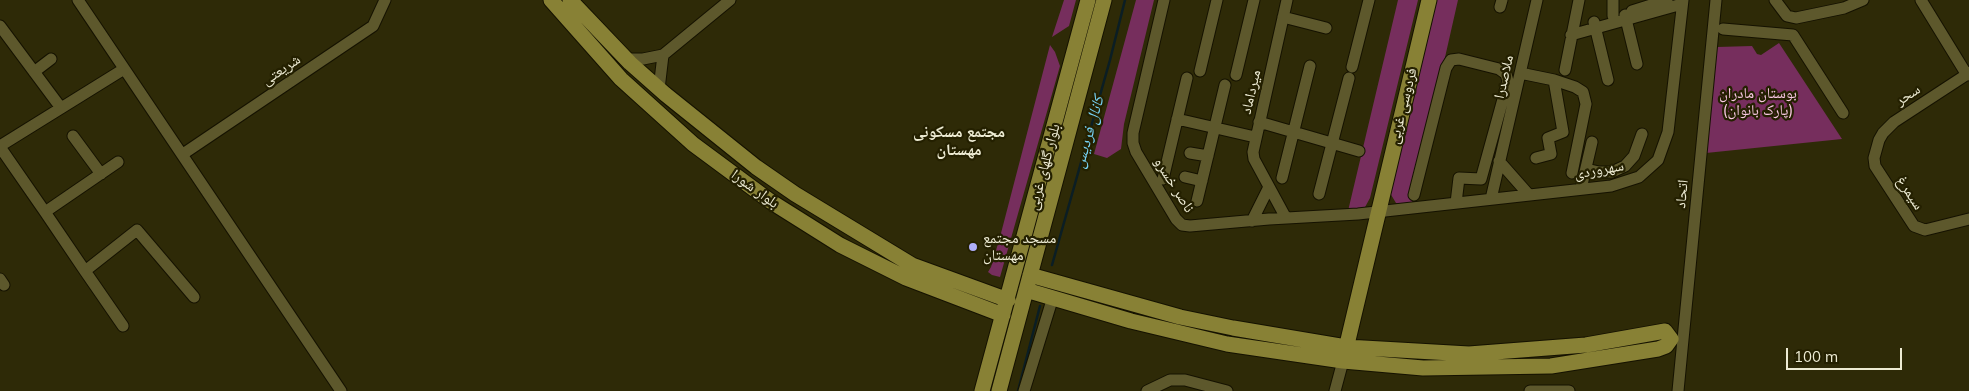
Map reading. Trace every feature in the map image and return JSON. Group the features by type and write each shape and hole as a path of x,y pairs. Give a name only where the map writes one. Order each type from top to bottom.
{"main road":[{"name":"بلوار شورا","path":"551,0 621,79 693,144 770,201 840,245 906,278 1003,315"},
{"name":"بلوار شورا","path":"570,0 659,89 708,130 795,194 912,265 1008,300"},
{"name":"بلوار گلهای غربی","path":"999,391 1030,275 1088,0"},
{"name":"بلوار گلهای غربی","path":"982,391 1003,315 1104,0"},
{"name":"فردوسی غربی","path":"1345,354 1428,0"},
{"path":"1030,275 1055,290 1131,321 1228,344 1345,354 1469,354 1586,345 1665,331 1671,339 1666,346 1658,349 1551,366 1423,368 1345,354"},
{"path":"1026,290 1055,290"}],"street":[{"path":"78,0 341,391"},
{"name":"شریعتی","path":"182,154 373,26 385,0"},
{"path":"626,58 644,59 662,55 730,0"},
{"name":"ناصر خسرو","path":"1164,0 1133,133 1133,143 1136,152 1176,219 1182,225 1190,226 1377,212"},
{"path":"1200,71 1217,0"},
{"path":"1236,75 1254,0"},
{"name":"میرداماد","path":"1286,218 1252,152 1287,0"},
{"path":"1319,194 1368,0"},
{"name":"ملاصدرا","path":"1491,199 1537,0"},
{"path":"1565,70 1579,0"},
{"path":"1613,0 1621,16 1637,64"},
{"name":"اتحاد","path":"1678,391 1716,0"},
{"path":"1775,0 1787,16 1792,17 1824,13 1844,8 1862,0"},
{"name":"سحر","path":"1876,150 1882,133 1894,122 1968,74 1921,0"},
{"path":"1572,32 1661,1"},
{"path":"1621,16 1682,2"},
{"name":"سهروردی","path":"1377,212 1581,189 1624,183 1639,176 1658,160 1668,132 1682,2"},
{"path":"1283,17 1326,28"},
{"path":"1792,17 1793,35 1843,113"},
{"path":"1594,25 1608,80"},
{"path":"0,26 61,108"},
{"path":"1723,29 1793,35"},
{"path":"659,89 662,55"},
{"path":"34,72 51,59"},
{"path":"1414,195 1446,68 1452,60 1459,59 1500,69 1506,74 1508,81 1481,179 1459,178 1456,203"},
{"path":"1282,178 1310,66"},
{"path":"123,326 0,146 124,69"},
{"path":"1520,73 1554,80 1584,92 1586,104 1572,173"},
{"path":"1163,179 1187,78"},
{"path":"1536,158 1551,154 1548,138 1563,132 1554,80"},
{"path":"1197,201 1225,85"},
{"path":"1177,119 1255,137"},
{"path":"1259,122 1359,152"},
{"path":"1586,169 1612,172 1625,166 1634,156 1642,134"},
{"path":"73,136 101,174"},
{"path":"1581,189 1592,142"},
{"name":"سیمرغ","path":"1876,150 1875,166 1914,226 1925,230 1969,219"},
{"path":"1190,153 1208,156"},
{"path":"1499,161 1529,195"},
{"path":"45,212 118,162"},
{"path":"1185,177 1202,181"},
{"path":"1252,220 1269,188"},
{"path":"85,271 137,230 194,297"},
{"path":"1024,391 1055,290"},
{"path":"1335,391 1345,354"},
{"path":"1146,391 1170,380 1185,380 1227,391"},
{"path":"1530,391 1569,391"}],"green space":[{"path":"1064,0 1076,0 1069,26 1052,37"},
{"path":"1136,0 1154,0 1124,124 1121,149 1107,158 1094,154"},
{"path":"1398,0 1418,0 1370,198 1364,209 1348,211"},
{"path":"1437,0 1458,0 1412,203 1403,205 1396,203 1390,193"},
{"name":"بوستان مادران (پارک بانوان)","path":"1779,43 1842,139 1706,153 1717,47 1752,46 1757,54 1761,55"},
{"path":"1050,45 1055,52 1060,66 1000,277 988,272 1000,237"}],"waterway":[{"name":"کانال فردیس","path":"1052,265 1125,0"},
{"name":"کانال فردیس","path":"1018,391 1040,306"}],"place":[{"name":"مسجد مجتمع مهستان","path":"973,247"}],"district":[{"name":"مجتمع مسکونی مهستان","path":"959,141"}]}
